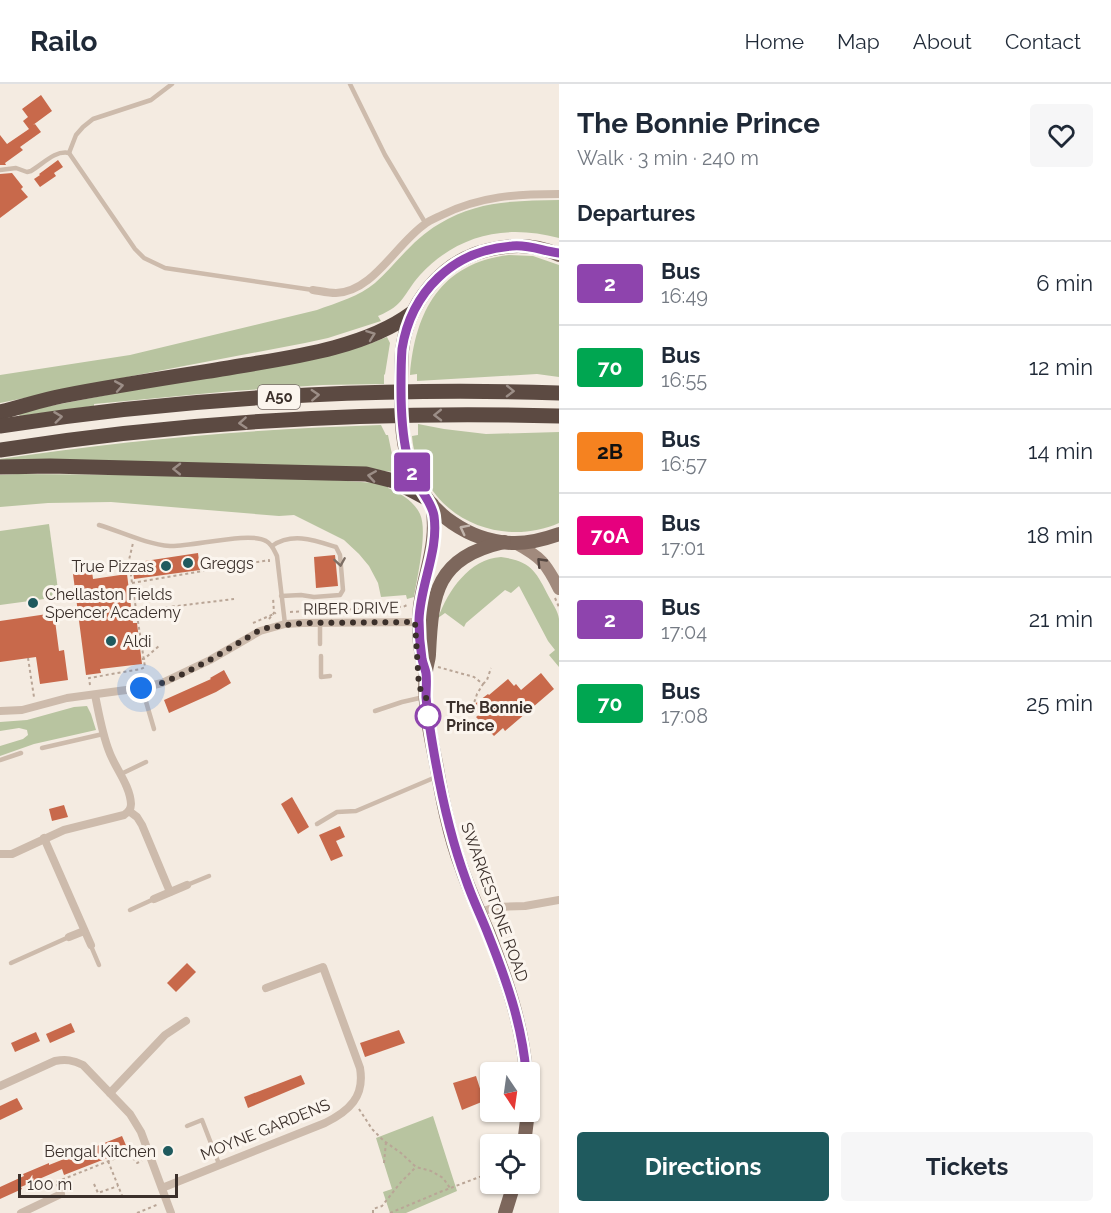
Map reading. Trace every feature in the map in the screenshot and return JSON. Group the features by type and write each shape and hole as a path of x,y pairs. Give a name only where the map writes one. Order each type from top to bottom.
{"highway":[{"path":"0,412 61,396 335,347 388,329 412,313"},
{"name":"A50","path":"0,426 200,402 279,397 426,391 559,393"},
{"name":"A50","path":"0,450 140,431 284,420 424,415 559,416"},
{"path":"0,467 50,466 366,474 394,481 429,501"}],"main road":[{"path":"509,542 488,539 452,523 429,501 413,474 403,434 402,350 412,313 433,282 453,266 483,251 514,245 541,248 558,254"},
{"name":"SWARKESTONE ROAD","path":"429,501 435,525 434,541 423,589 425,622 422,659 432,669 426,697 430,730 456,852 511,994 519,1023 525,1062"},
{"name":"SWARKESTONE ROAD","path":"425,622 441,583 456,563 475,550 509,542 538,540 559,534"},
{"path":"505,1213 511,1194"}],"street":[{"path":"313,290 337,293 357,288 426,224 470,203 514,195 559,194"},
{"path":"509,542 530,551 544,563 557,594"},
{"name":"RIBER DRIVE","path":"0,711 22,710 68,698 162,683 210,660 260,630 285,624 425,622"},
{"path":"1,855 17,852 64,830 123,815 129,811 130,799 103,734 95,695"},
{"path":"129,811 142,825 170,892"},
{"path":"44,838 91,945"},
{"path":"154,899 187,885"},
{"path":"479,913 495,908 559,900"},
{"path":"69,937 84,931"},
{"name":"MOYNE GARDENS","path":"162,1188 325,1123 347,1110 354,1101 360,1084 360,1068 323,967 266,988"},
{"path":"110,1093 165,1035 186,1020"},
{"path":"0,1086 55,1061 65,1060 83,1065 135,1121 171,1213"},
{"path":"21,1213 61,1194"}],"lane":[{"path":"69,153 76,135 93,119 151,100 172,84"},
{"path":"350,84 385,154 426,224"},
{"path":"1,171 16,168 31,171 56,154 69,153 125,235 144,258 165,268 313,290"},
{"path":"99,525 152,543 170,546 247,537 268,542 277,556 285,624"},
{"path":"272,546 279,541 309,538 336,547 340,555 343,590 340,595 282,596"},
{"path":"320,623 320,644"},
{"path":"321,656 321,677 330,676"},
{"path":"141,688 154,729"},
{"path":"375,711 426,697"},
{"path":"42,748 103,734"},
{"path":"0,760 21,753"},
{"path":"120,774 146,762"},
{"path":"317,824 337,812 356,811 438,776"},
{"path":"187,885 209,876"},
{"path":"130,910 154,899"},
{"path":"11,963 69,937"},
{"path":"91,945 99,965"},
{"path":"187,1126 202,1120 219,1164"}],"path":[{"path":"90,685 89,678 141,671 145,667 129,560 134,537"},
{"path":"132,583 269,560 270,566"},
{"path":"557,594 559,607"},
{"path":"271,627 268,620 274,614 273,597"},
{"path":"136,611 234,599"},
{"path":"143,659 159,646"},
{"path":"28,658 34,697"},
{"path":"474,703 491,668"},
{"path":"432,669 474,677 483,684"},
{"path":"354,1101 372,1129 386,1142 416,1167 431,1171 443,1178 450,1188"},
{"path":"384,1164 386,1142"},
{"path":"61,1194 56,1182 129,1153 137,1162 150,1158"},
{"path":"108,1161 123,1198"},
{"path":"373,1213 373,1209 382,1206 416,1167"},
{"path":"390,1213 480,1177"},
{"path":"94,1184 98,1193 118,1186"},
{"path":"137,1213 167,1201"}],"green space":[{"path":"559,200 559,238 520,232 484,236 467,242 450,250 435,261 420,275 394,308 378,316 381,321 305,343 0,403 0,375 130,355 317,310 348,299 369,288 421,237 454,216 498,203"},
{"path":"509,255 533,256 559,265 559,377 537,374 417,381 417,374 410,375 413,352 418,330 436,294 449,280 466,268 485,260"},
{"path":"387,337 390,343 384,384 323,385 232,391 94,404 94,406 20,416 18,414 369,344"},
{"path":"418,424 486,434 559,432 559,523 520,532 501,531 482,527 448,508 435,493 417,461 412,436 418,435"},
{"path":"381,425 388,435 394,464 393,472 367,469 0,462 0,459 47,452 142,441 286,429"},
{"path":"0,475 320,479 388,484 388,488 402,495 414,505 422,522 421,555 414,597 407,599 406,595 381,597 378,583 359,554 344,540 294,515 279,516 111,502 48,503 0,507"},
{"path":"49,524 59,597 0,605 0,531"},
{"path":"501,557 519,561 531,569 555,607 559,619 559,667 549,655 555,650 519,586 511,593 505,590 464,627 445,613 438,618 461,578 479,564"},
{"path":"87,706 96,730 34,744 0,756 0,746 23,739 28,735 27,730 19,728 0,731 0,722 27,720 74,707"},
{"path":"433,1116 457,1191 406,1213 390,1213 383,1192 392,1189 376,1138"}],"building":[{"path":"41,95 52,111 33,125 35,124 41,132 20,147 23,150 5,163 6,165 0,165 0,135 7,144 29,129 23,121 28,117 22,109"},
{"path":"58,160 63,167 54,173 56,176 40,187 34,179"},
{"path":"12,173 28,197 0,218 0,174"},
{"path":"198,553 200,570 134,579 132,563"},
{"path":"335,555 338,586 316,588 314,557"},
{"name":"Aldi","path":"92,571 93,579 127,574 133,623 137,623 142,664 100,669 101,673 86,675 73,574"},
{"path":"54,613 59,651 64,650 68,680 40,684 36,657 0,662 0,621"},
{"path":"224,670 231,683 169,713 164,700 211,679"},
{"path":"541,673 554,689 505,731 503,728 494,736 476,717 480,714 472,706 508,679 521,690"},
{"path":"292,797 309,827 298,834 281,804"},
{"path":"64,805 68,817 52,821 49,809"},
{"path":"340,826 345,837 336,841 343,856 331,861 319,835"},
{"path":"187,963 196,972 176,992 167,983"},
{"path":"71,1023 75,1032 50,1043 46,1034"},
{"path":"399,1030 405,1043 365,1057 360,1043"},
{"path":"36,1032 40,1041 15,1052 11,1043"},
{"path":"301,1075 305,1084 248,1108 244,1097"},
{"path":"476,1076 480,1088 480,1103 462,1110 453,1083"},
{"path":"17,1098 23,1109 0,1120 0,1106"},
{"path":"122,1136 128,1150 64,1175 62,1169 0,1199 0,1187 24,1176 23,1174"}],"bus line":[{"name":"2","path":"525,1062 511,994 456,852 430,730 426,670 422,659 419,622 435,525 432,504 426,498 413,474 405,446 401,397 402,350 412,313 433,282 453,266 483,251 514,245 559,253"}],"place":[{"name":"Greggs","path":"188,563"},
{"name":"True Pizzas","path":"166,566"},
{"name":"Chellaston Fields Spencer Academy","path":"33,603"},
{"name":"Aldi","path":"111,641"},
{"name":"The Bonnie Prince","path":"428,716"},
{"name":"Bengal Kitchen","path":"168,1151"}],"route":[{"path":"141,688 181,675 260,630 271,627 302,623 415,622 419,687 426,697 428,716"}]}
